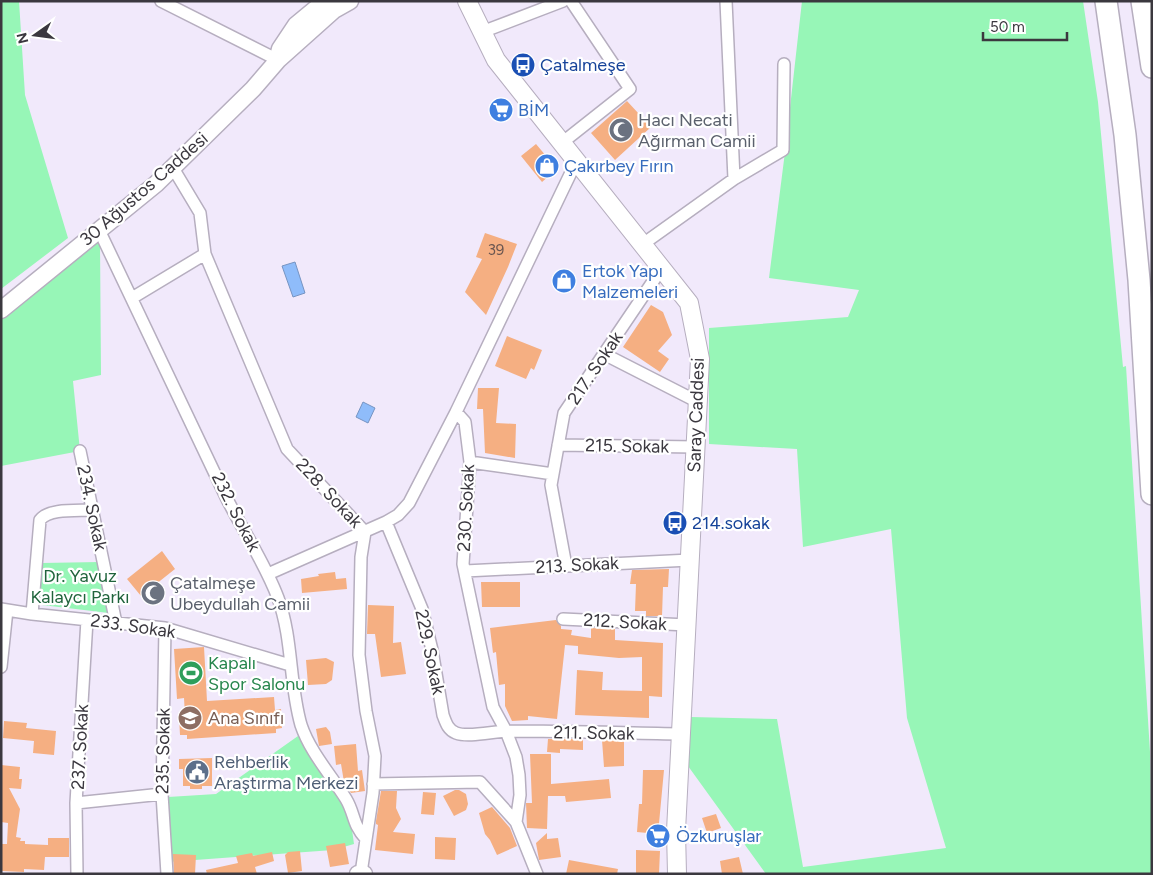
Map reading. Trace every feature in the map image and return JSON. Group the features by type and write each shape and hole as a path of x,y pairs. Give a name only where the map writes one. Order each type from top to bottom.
{"highway":[{"path":"1106,1 1125,136 1139,280 1152,494"},
{"path":"1142,1 1152,67"}],"main road":[{"name":"30 Ağustos Caddesi","path":"278,60 280,49 296,25 324,1"},
{"name":"30 Ağustos Caddesi","path":"1,310 156,184 254,89 278,60 334,10 350,1"},
{"name":"Saray Caddesi","path":"468,1 496,60 689,303 700,360 676,831 677,874"}],"street":[{"path":"161,1 278,60"},
{"path":"482,32 563,1"},
{"path":"563,142 630,89 572,1"},
{"path":"726,1 734,179"},
{"path":"643,244 734,179 783,150 784,64"},
{"path":"268,574 365,532 386,522 404,510 456,412 577,160"},
{"name":"228. Sokak","path":"173,168 200,214 205,254 287,449 365,532 361,557 359,655 374,756 373,784 361,874"},
{"name":"232. Sokak","path":"99,230 227,498 268,574 283,613 289,641 290,665 299,715 305,733 347,802 355,825 366,840"},
{"path":"132,298 205,254"},
{"name":"217. Sokak","path":"566,566 551,485 564,413 662,268"},
{"path":"604,354 698,402"},
{"name":"230. Sokak","path":"456,412 465,422 470,462 463,564 493,707 506,731 516,757 520,795 516,822"},
{"name":"215. Sokak","path":"558,445 696,447"},
{"name":"234. Sokak","path":"80,451 116,623"},
{"path":"470,462 553,474"},
{"path":"32,614 40,520 44,515 51,513 92,510"},
{"name":"229. Sokak","path":"386,522 422,609 446,723 456,733 464,735 506,731"},
{"name":"213. Sokak","path":"465,571 690,560"},
{"path":"1,667 4,610"},
{"name":"233. Sokak","path":"4,610 165,628 290,665"},
{"name":"212. Sokak","path":"563,619 687,625"},
{"name":"237. Sokak","path":"77,874 76,803 87,620"},
{"name":"235. Sokak","path":"165,628 162,794 167,874"},
{"name":"211. Sokak","path":"506,731 681,734"},
{"path":"373,784 480,782 516,822 537,874"},
{"path":"76,803 162,794"}],"green space":[{"path":"1,1 19,1 25,95 68,238 1,289"},
{"path":"802,1 1083,1 1098,102 1123,367 1126,366 1150,752 1152,874 766,874 688,766 691,717 777,719 803,867 946,848 907,718 891,529 803,547 797,449 709,444 709,328 848,317 859,290 769,278"},
{"path":"100,241 101,375 73,381 80,451 1,466 1,317"},
{"name":"Dr. Yavuz Kalaycı Parkı","path":"100,562 109,613 42,605 39,598 41,563"},
{"path":"298,736 348,801 354,844 333,850 168,862 168,797 216,794"}],"water":[{"path":"295,262 305,293 293,297 282,266"},
{"path":"363,402 375,408 368,423 356,417"}],"building":[{"name":"Hacı Necati Ağırman Camii","path":"627,101 651,127 615,160 591,133"},
{"path":"536,144 557,169 542,182 521,156"},
{"path":"485,233 517,244 486,315 465,292 482,259 476,257"},
{"path":"651,305 663,312 672,335 658,351 669,359 660,372 623,347"},
{"path":"507,336 542,350 534,370 531,368 526,379 495,366"},
{"path":"478,388 499,388 496,423 516,424 515,458 485,453 483,409 477,409"},
{"path":"162,551 175,569 141,596 127,579"},
{"path":"669,569 668,587 663,587 662,616 646,616 646,611 635,611 636,584 630,584 632,570"},
{"path":"335,572 336,579 346,578 347,589 302,593 301,579"},
{"path":"481,582 520,582 520,607 482,607"},
{"path":"368,605 394,606 393,643 401,642 406,674 381,677 375,634 367,634"},
{"path":"556,620 561,629 572,630 571,635 591,638 591,628 615,629 615,640 663,643 662,697 649,696 649,718 575,715 577,670 603,672 602,690 642,691 642,657 619,658 578,654 578,646 565,645 557,719 528,716 528,720 512,721 505,706 505,684 499,685 496,652 493,653 490,628"},
{"path":"204,647 207,701 274,697 275,710 281,709 282,728 276,729 276,733 187,739 187,735 180,735 179,716 185,716 184,698 177,699 174,649"},
{"path":"326,658 334,662 332,680 326,684 308,685 306,660"},
{"path":"4,721 27,723 26,728 56,731 54,755 33,753 34,741 3,738"},
{"path":"326,727 330,732 332,744 319,746 316,729"},
{"path":"548,739 583,739 583,750 560,749 560,753 547,752"},
{"path":"602,740 624,740 624,766 604,767"},
{"path":"356,744 358,771 362,770 365,791 351,793 344,782 341,764 336,765 334,746"},
{"path":"530,754 551,754 551,784 609,779 611,798 566,802 565,796 548,796 547,829 527,828 526,803 532,803"},
{"path":"212,758 212,786 202,786 202,789 190,789 190,786 183,786 183,769 179,769 179,759"},
{"path":"1,765 20,767 19,779 22,779 21,789 9,788 20,809 16,837 21,838 20,841 25,841 25,844 48,845 48,838 69,838 69,857 45,857 44,870 24,869 24,872 1,871 1,844 7,844 8,823 1,822"},
{"path":"643,770 664,770 658,834 637,832 639,804 642,804"},
{"path":"455,790 466,794 468,804 466,810 454,816 443,796"},
{"path":"381,791 397,791 396,808 401,819 393,832 415,834 413,854 375,850 378,825 376,821"},
{"path":"423,792 436,793 434,815 421,814"},
{"path":"492,807 510,828 517,846 497,855 485,834 479,813"},
{"path":"716,814 721,828 707,833 702,818"},
{"path":"547,833 547,839 558,838 561,857 539,860 536,843"},
{"path":"435,837 456,838 455,860 435,859"},
{"path":"345,843 349,864 330,867 326,846"},
{"path":"636,850 660,851 659,874 636,874"},
{"path":"300,851 302,871 288,873 285,855 288,852"},
{"path":"272,852 274,861 255,867 257,874 207,874 206,870 238,863 236,856 252,853 253,856"},
{"path":"173,854 196,855 195,874 174,874"},
{"path":"739,857 743,874 722,874 720,861"},
{"path":"569,860 618,869 617,874 566,874"}],"place":[{"name":"Çatalmeşe","path":"523,65"},
{"name":"BİM","path":"501,110"},
{"name":"Hacı Necati Ağırman Camii","path":"621,130"},
{"name":"Çakırbey Fırın","path":"547,166"},
{"name":"Ertok Yapı Malzemeleri","path":"564,281"},
{"name":"214.sokak","path":"675,523"},
{"name":"Çatalmeşe Ubeydullah Camii","path":"153,593"},
{"name":"Kapalı Spor Salonu","path":"191,673"},
{"name":"Ana Sınıfı","path":"190,718"},
{"name":"Rehberlik Araştırma Merkezi","path":"197,772"},
{"name":"Özkuruşlar","path":"658,836"}]}
